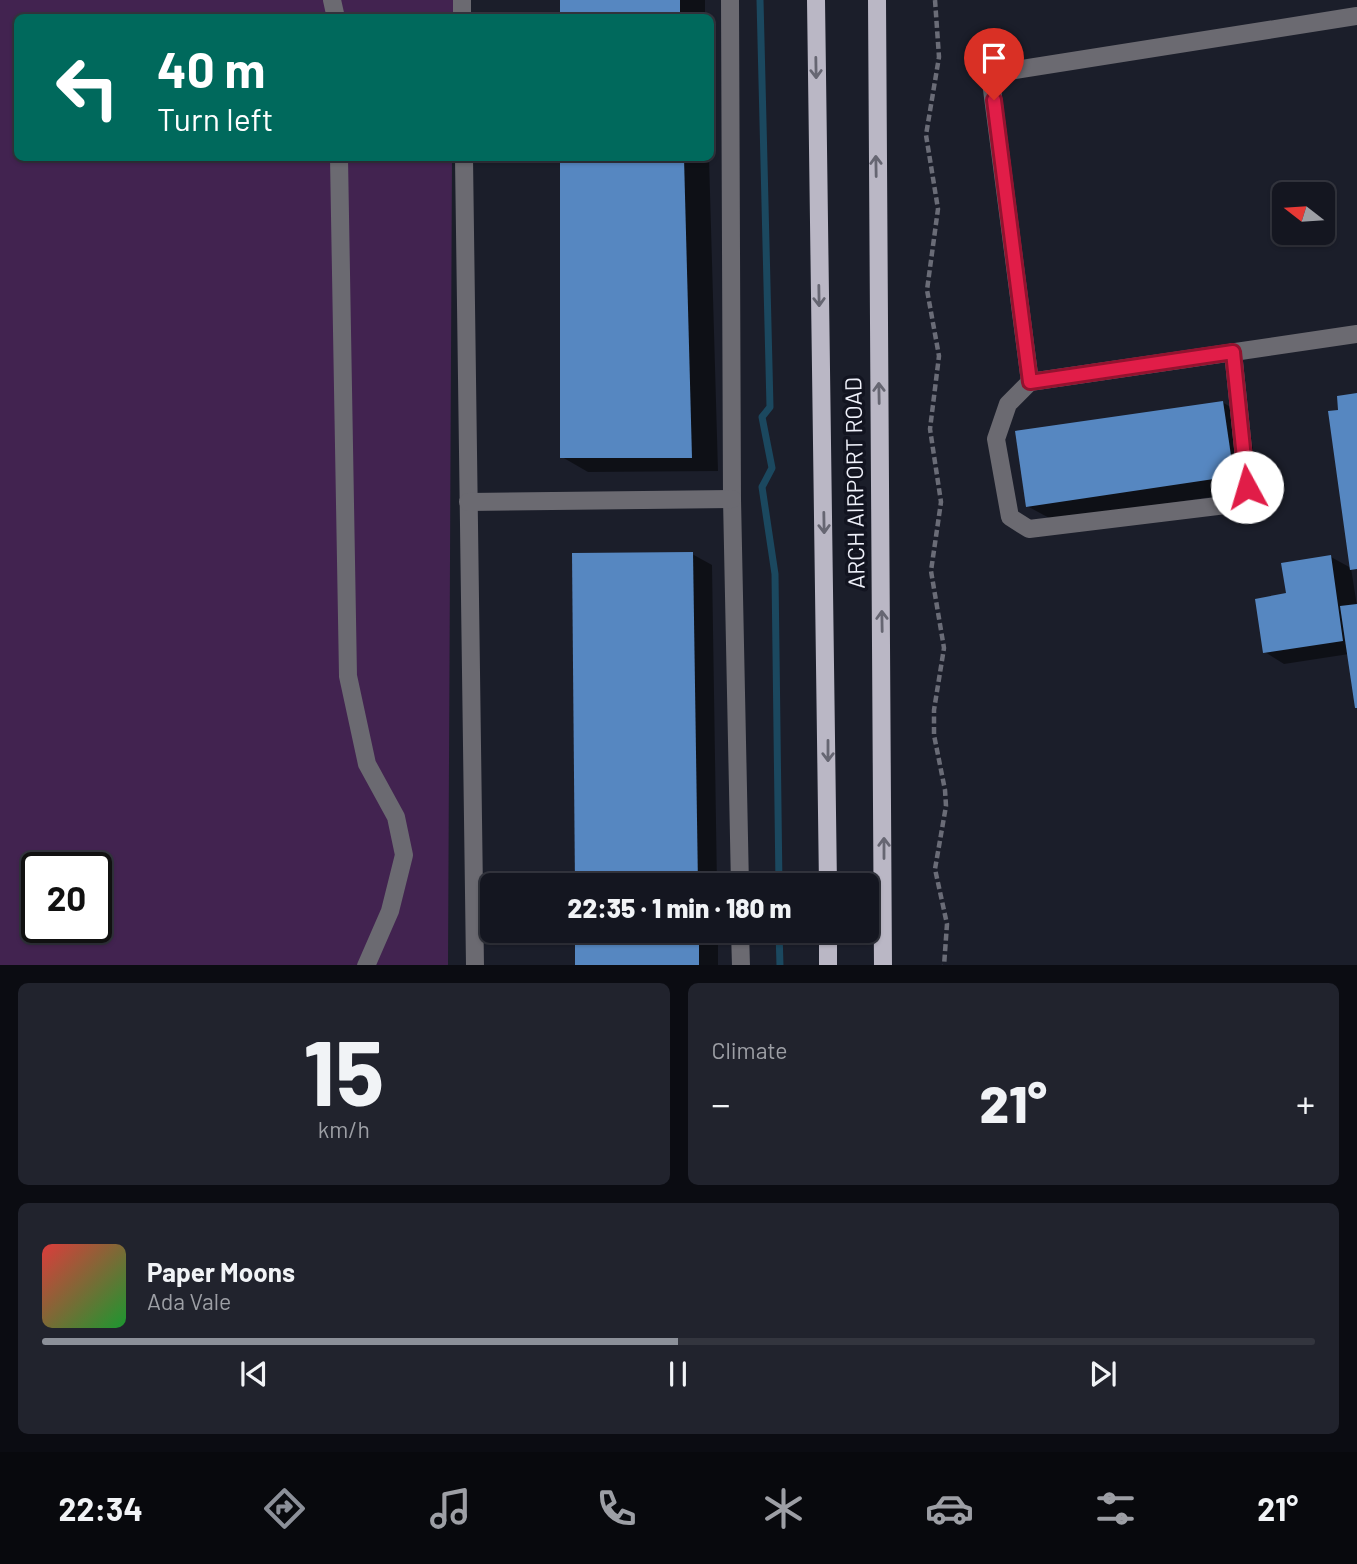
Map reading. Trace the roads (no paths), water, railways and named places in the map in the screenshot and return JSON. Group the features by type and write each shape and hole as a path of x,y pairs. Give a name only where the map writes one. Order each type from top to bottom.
{"main road":[{"name":"ARCH AIRPORT ROAD","path":"816,0 828,873"},
{"name":"ARCH AIRPORT ROAD","path":"877,0 883,965"},
{"path":"828,943 828,965"}],"lane":[{"path":"730,0 732,499 740,873"},
{"path":"1030,382 990,74 1357,16"},
{"path":"339,161 348,676 367,764 396,817 404,855 390,911 366,965"},
{"path":"464,161 475,965"},
{"path":"1233,352 1247,487 1234,504 1029,529 1010,517 996,439 1008,404 1030,382 1233,352 1357,334"},
{"path":"468,502 732,499"},
{"path":"740,943 741,965"}],"waterway":[{"path":"760,0 770,407 762,417 772,468 762,487 775,574 779,873"},
{"path":"779,943 780,965"}]}
